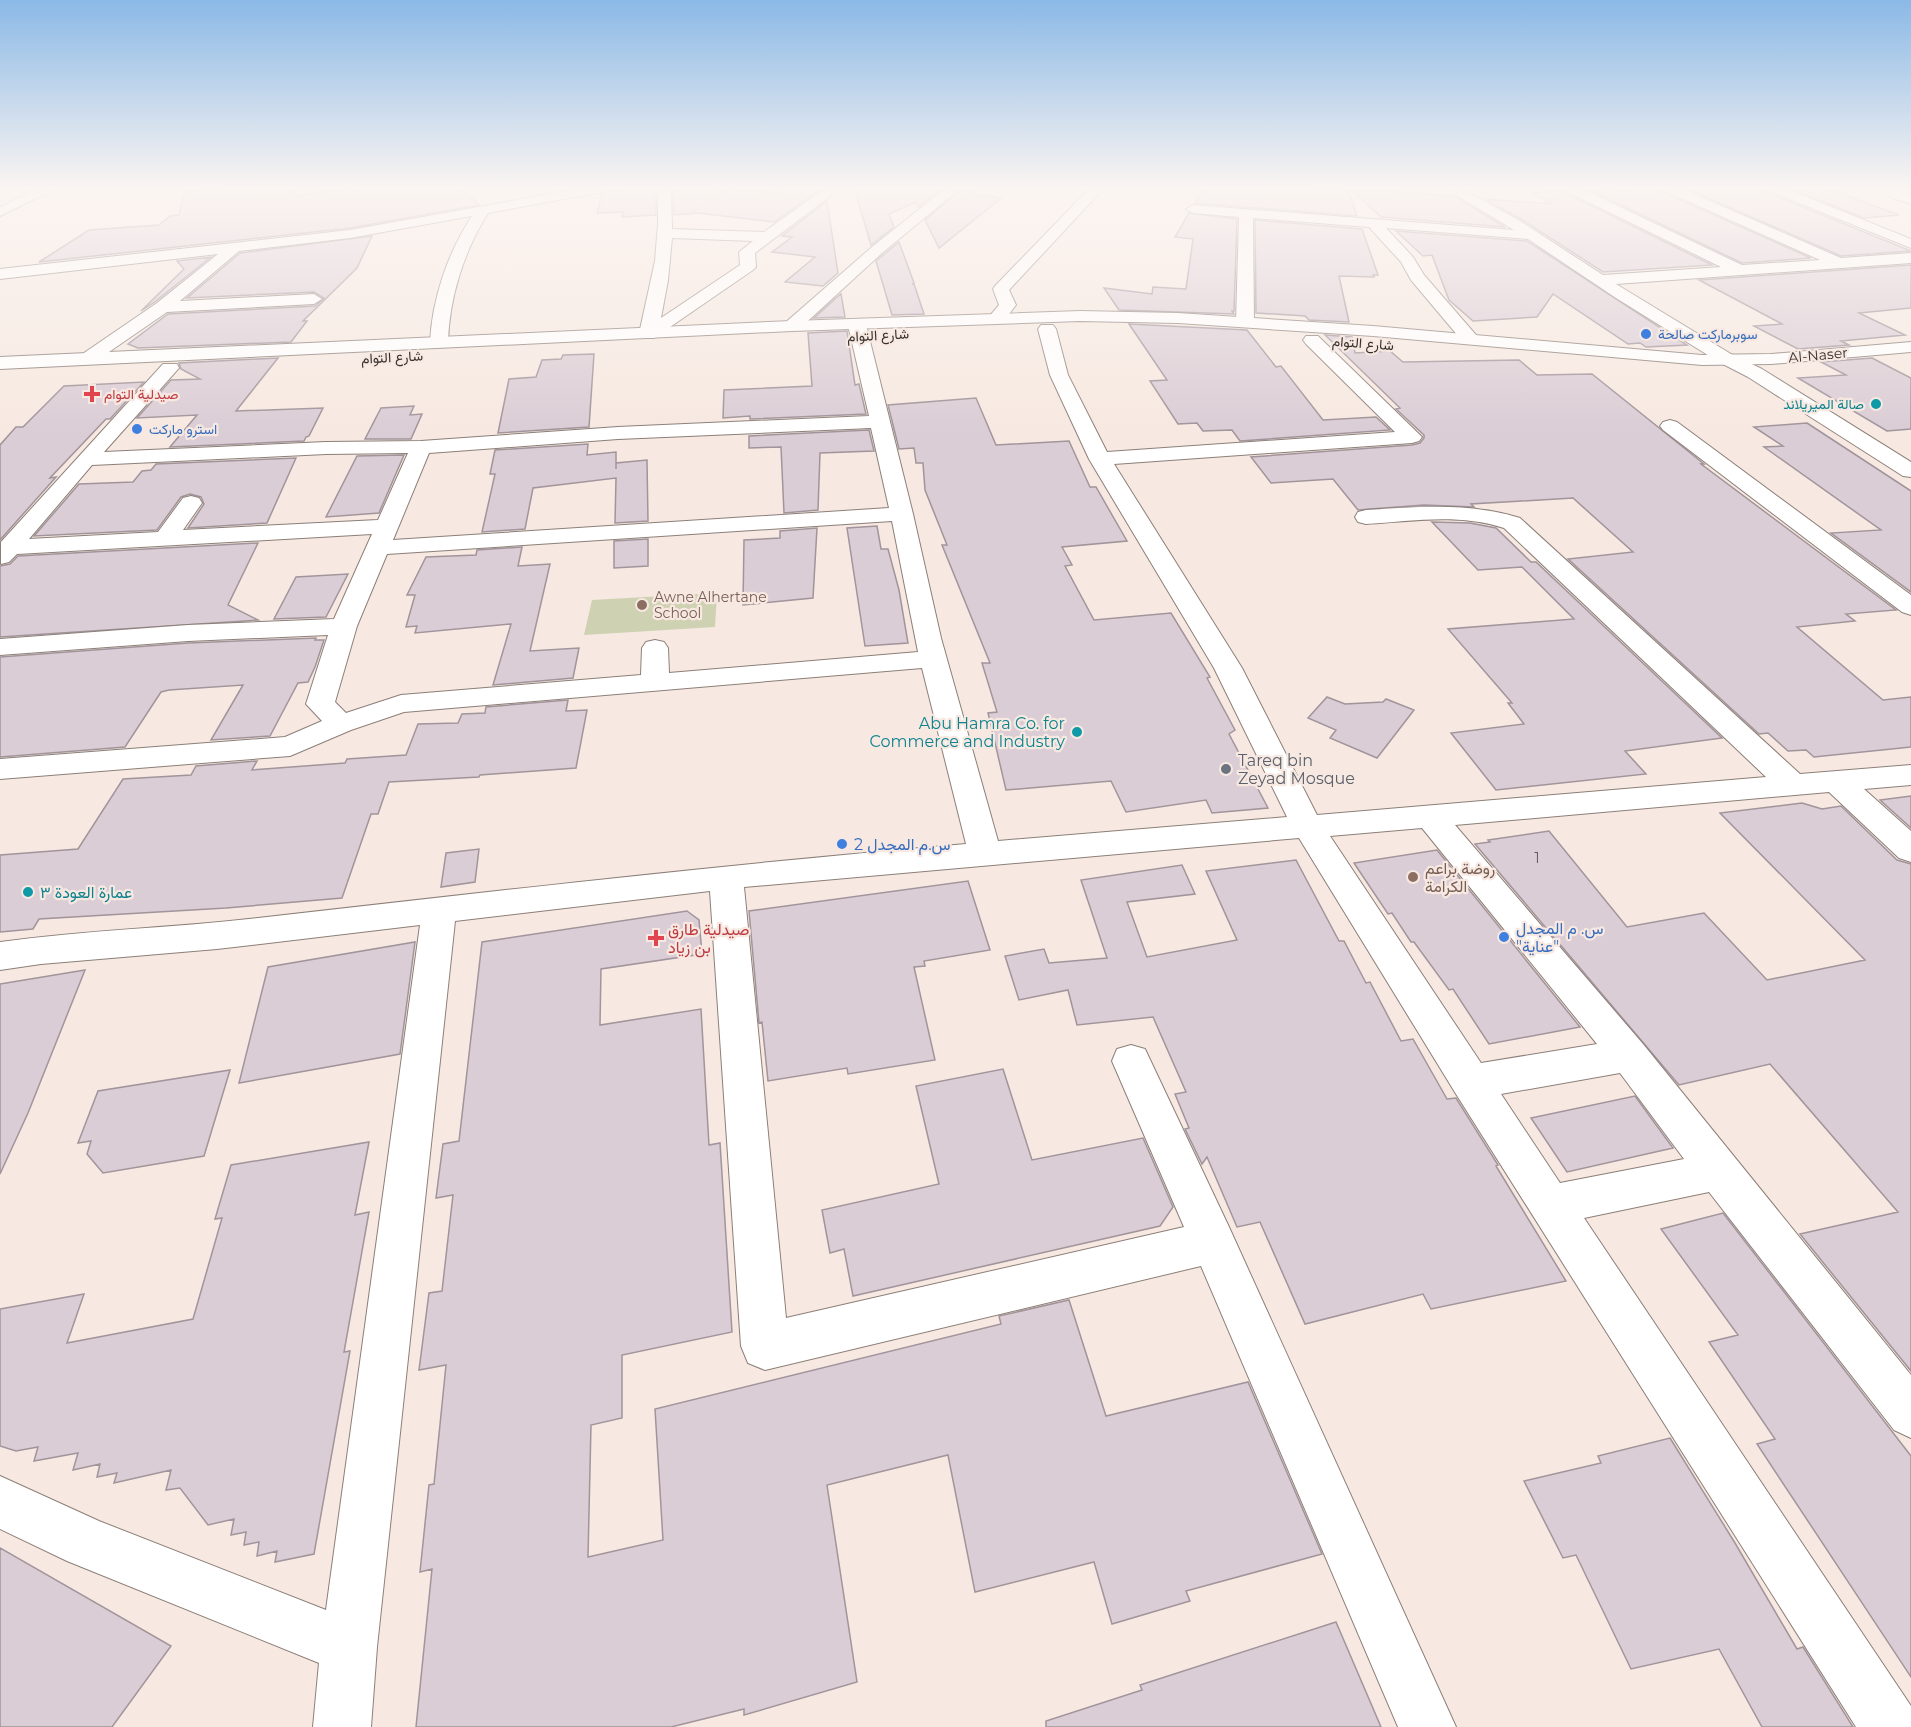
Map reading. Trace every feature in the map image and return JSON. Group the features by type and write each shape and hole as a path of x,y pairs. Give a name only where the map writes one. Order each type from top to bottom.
{"street":[{"path":"0,274 60,268"},
{"path":"87,359 163,307 211,268"},
{"path":"439,343 438,326 447,289 456,268"},
{"path":"648,334 658,298 661,268"},
{"path":"648,334 747,268"},
{"path":"792,326 857,268"},
{"path":"997,318 1008,305 1001,289 1021,268"},
{"path":"1245,322 1246,268"},
{"path":"1412,268 1417,277 1470,339"},
{"path":"1581,268 1911,471"},
{"path":"1736,268 1741,270"},
{"path":"1600,280 1775,268"},
{"path":"163,307 314,299"},
{"name":"شارع التوام","path":"0,376 858,330 997,318 1112,316 1245,322 1470,339 1665,358 1725,358"},
{"name":"شارع التوام","path":"0,363 792,326 858,330 1176,330 1580,363 1755,373 1911,360"},
{"path":"1047,329 1059,375 1100,459 1228,668 1307,826 1470,1082 1890,1727"},
{"path":"858,330 934,659 985,853"},
{"path":"1100,459 1412,437 1312,340"},
{"name":"Al-Naser","path":"1725,358 1771,359 1911,347"},
{"path":"5,552 86,459 171,368"},
{"path":"86,459 326,448 421,447 562,436 879,422"},
{"path":"1670,426 1911,607"},
{"path":"340,724 320,704 344,626 421,447"},
{"path":"167,536 191,503"},
{"path":"1366,517 1470,513 1496,516 1512,523 1793,785"},
{"path":"377,548 902,514"},
{"path":"5,552 167,536 387,526"},
{"path":"0,647 188,633 344,626"},
{"path":"655,648 655,682"},
{"path":"0,769 290,746 340,724 401,704 934,659"},
{"path":"0,956 41,950 217,936 726,877 985,853 1911,776"},
{"path":"1837,782 1911,850"},
{"path":"1430,816 1629,1055 1718,1171 1911,1413"},
{"path":"726,877 765,1346 1213,1242"},
{"path":"342,1727 349,1647 439,911"},
{"path":"1470,1082 1629,1055"},
{"path":"1131,1061 1426,1727"},
{"path":"1550,1205 1718,1171"},
{"path":"0,1502 86,1542 349,1647"}],"green space":[{"path":"717,593 715,627 584,635 592,600"}],"building":[{"path":"183,268 198,268 141,311 184,269"},
{"path":"223,268 357,268 303,321 307,321 291,342 138,348 128,344 168,314 315,306 324,298 314,292 187,298"},
{"path":"802,268 837,268 838,273 823,286 785,282"},
{"path":"878,268 908,268 924,314 892,315"},
{"path":"1189,268 1235,268 1234,311 1232,311 1234,314 1119,310 1104,288 1152,294 1153,287 1186,289"},
{"path":"1256,268 1375,268 1378,275 1373,275 1374,277 1339,276 1349,322 1309,320 1305,316 1256,313"},
{"path":"1437,268 1568,268 1687,345 1646,347 1640,343 1628,344 1553,294 1537,317 1473,321 1449,300"},
{"path":"1596,268 1672,268 1603,272"},
{"path":"1874,268 1911,268 1911,308 1859,313 1905,335 1841,341 1849,345 1798,349 1754,326 1782,324 1699,280"},
{"path":"841,294 845,317 814,318 836,298"},
{"path":"1129,324 1247,330 1276,367 1281,366 1323,420 1376,417 1390,430 1240,441 1232,430 1203,431 1197,423 1178,424 1150,381 1167,380"},
{"path":"847,331 855,385 859,384 866,414 723,418 724,390 812,386 808,333"},
{"path":"1325,335 1352,337 1355,353 1390,351 1403,362 1519,360 1537,375 1592,374 1704,464 1701,464 1896,610 1846,614 1855,621 1797,627 1883,700 1911,697 1911,747 1814,757 1806,750 1788,751 1768,733 1759,734 1568,559 1633,552 1573,498 1471,504 1474,507 1424,505 1358,510 1333,479 1271,483 1251,457 1412,445 1420,443 1424,438 1424,435 1396,409 1400,408"},
{"path":"594,354 589,427 498,433 509,379 536,377 542,360 561,359 563,355"},
{"path":"278,358 236,411 323,408 309,436 304,441 170,447 197,415 137,418 171,380 200,379 181,369 179,363"},
{"name":"صالة الميريلاند","path":"1872,358 1911,378 1911,429 1887,431 1798,378 1846,375 1821,362"},
{"path":"144,382 50,478 56,477 0,540 0,445 16,427 23,427 64,386"},
{"path":"976,398 996,445 1069,441 1090,487 1096,487 1127,541 1062,547 1072,565 1065,566 1094,620 1171,613 1210,677 1207,678 1235,730 1229,734 1268,808 1212,813 1206,800 1126,812 1111,781 1006,790 988,713 997,712 982,663 990,663 942,545 947,545 925,490 923,463 916,463 914,448 899,449 888,405"},
{"path":"414,406 410,415 422,414 411,439 365,439 381,408"},
{"path":"1807,423 1911,491 1911,592 1831,533 1881,530 1764,447 1783,446 1754,427"},
{"path":"869,430 874,451 820,453 818,510 784,513 781,447 749,448 749,436"},
{"path":"588,444 587,455 616,452 616,463 647,460 648,521 615,523 616,478 533,488 525,529 482,532 495,474 490,474 495,450"},
{"path":"404,455 379,513 326,517 357,456"},
{"path":"296,458 267,523 188,528 204,504 201,497 190,494 181,497 157,530 34,536 79,484 133,482 142,471 151,470 156,464"},
{"path":"1432,522 1470,523 1496,528 1531,562 1536,562 1722,738 1625,751 1646,774 1496,790 1451,733 1524,724 1508,703 1512,703 1448,629 1574,619 1522,567 1478,570"},
{"path":"877,526 881,549 888,549 899,590 908,643 865,646 847,528"},
{"path":"817,528 813,598 743,605 744,540 780,538 780,531"},
{"path":"648,539 648,566 614,568 614,541"},
{"path":"258,543 228,605 258,620 0,637 0,566 10,564 18,556"},
{"path":"522,547 518,566 550,564 530,651 579,648 573,678 493,685 511,624 415,633 417,626 406,627 415,595 407,595 426,557 476,555 477,550"},
{"path":"348,574 326,617 274,619 296,577"},
{"path":"316,638 315,640 324,640 308,682 298,683 270,736 211,740 243,685 169,690 161,692 125,747 0,757 0,657 188,643"},
{"path":"1327,697 1345,704 1383,702 1386,699 1414,710 1377,758 1330,738 1336,730 1308,718"},
{"path":"568,700 566,711 587,710 576,768 389,782 378,814 371,814 342,898 226,908 39,919 33,929 0,932 0,855 78,849 123,779 191,775 196,766 257,761 252,770 345,763 347,759 406,755 418,724 458,723 462,714 485,713 486,707"},
{"path":"1911,796 1911,828 1880,800"},
{"path":"1802,803 1822,809 1841,806 1897,860 1911,864 1911,1371 1800,1234 1898,1212 1770,1064 1679,1085 1475,844 1549,831 1627,927 1704,913 1767,980 1865,960 1720,813"},
{"path":"479,849 475,882 441,887 446,853"},
{"path":"1437,850 1580,1027 1489,1044 1453,989 1449,990 1414,942 1411,942 1392,913 1388,914 1354,863"},
{"path":"1296,860 1339,941 1344,941 1366,983 1370,982 1401,1041 1413,1039 1447,1099 1456,1098 1566,1281 1431,1309 1423,1294 1305,1324 1260,1222 1237,1227 1207,1157 1202,1164 1185,1129 1189,1128 1175,1094 1186,1092 1153,1017 1077,1025 1068,990 1019,1000 1005,956 1044,949 1049,963 1107,958 1081,880 1182,865 1195,894 1127,902 1147,957 1237,940 1206,871"},
{"path":"968,881 990,950 924,961 925,966 914,967 935,1060 848,1074 847,1068 768,1081 762,1022 759,1023 749,911"},
{"path":"687,911 699,920 702,954 601,969 600,1025 701,1009 709,1145 720,1143 732,1332 622,1355 622,1418 591,1425 588,1557 663,1540 655,1409 1001,1324 999,1316 1069,1300 1106,1416 1248,1382 1322,1554 1186,1591 1190,1601 1112,1624 1094,1562 975,1592 948,1455 827,1485 857,1682 744,1715 744,1709 671,1727 416,1727 432,1569 420,1572 429,1485 434,1484 446,1365 419,1370 429,1293 442,1291 453,1195 436,1198 443,1144 459,1141 482,942"},
{"path":"415,942 400,1054 239,1083 268,967"},
{"path":"85,970 28,1113 0,1174 0,984"},
{"path":"1003,1069 1032,1160 1143,1138 1173,1207 1160,1226 853,1296 844,1249 830,1253 822,1210 939,1184 916,1086"},
{"path":"230,1070 204,1156 103,1173 87,1154 91,1141 78,1143 98,1091"},
{"path":"1635,1096 1673,1148 1567,1172 1531,1118"},
{"path":"369,1142 355,1215 369,1212 344,1352 350,1351 314,1554 275,1562 277,1551 257,1556 259,1542 244,1545 246,1532 231,1535 234,1519 208,1525 180,1488 166,1490 171,1470 114,1483 117,1473 97,1477 100,1464 73,1470 78,1453 34,1461 38,1447 16,1451 0,1446 0,1309 84,1294 67,1343 193,1319 222,1218 215,1219 231,1165"},
{"path":"1723,1213 1911,1456 1911,1677 1757,1444 1775,1439 1709,1342 1738,1335 1661,1229"},
{"path":"1670,1438 1797,1649 1803,1647 1853,1727 1762,1727 1719,1649 1631,1669 1576,1555 1563,1558 1524,1481 1601,1463 1598,1456"},
{"path":"0,1548 171,1646 112,1727 0,1727"},
{"path":"1336,1622 1381,1727 1046,1727 1046,1721 1142,1690 1140,1685"}],"place":[{"name":"سوبرماركت صالحة","path":"1646,334"},
{"name":"صيدلية التوام","path":"92,394"},
{"name":"صالة الميريلاند","path":"1876,404"},
{"name":"استرو ماركت","path":"137,429"},
{"name":"Awne Alhertane School","path":"642,605"},
{"name":"Abu Hamra Co. for Commerce and Industry","path":"1077,732"},
{"name":"Tareq bin Zeyad Mosque","path":"1226,769"},
{"name":"س.م المجدل 2","path":"842,844"},
{"name":"روضة براعم الكرامة","path":"1413,877"},
{"name":"عمارة العودة ٣","path":"28,892"},
{"name":"س. م المجدل \"عناية\"","path":"1504,937"},
{"name":"صيدلية طارق بن زياد","path":"656,938"}]}
